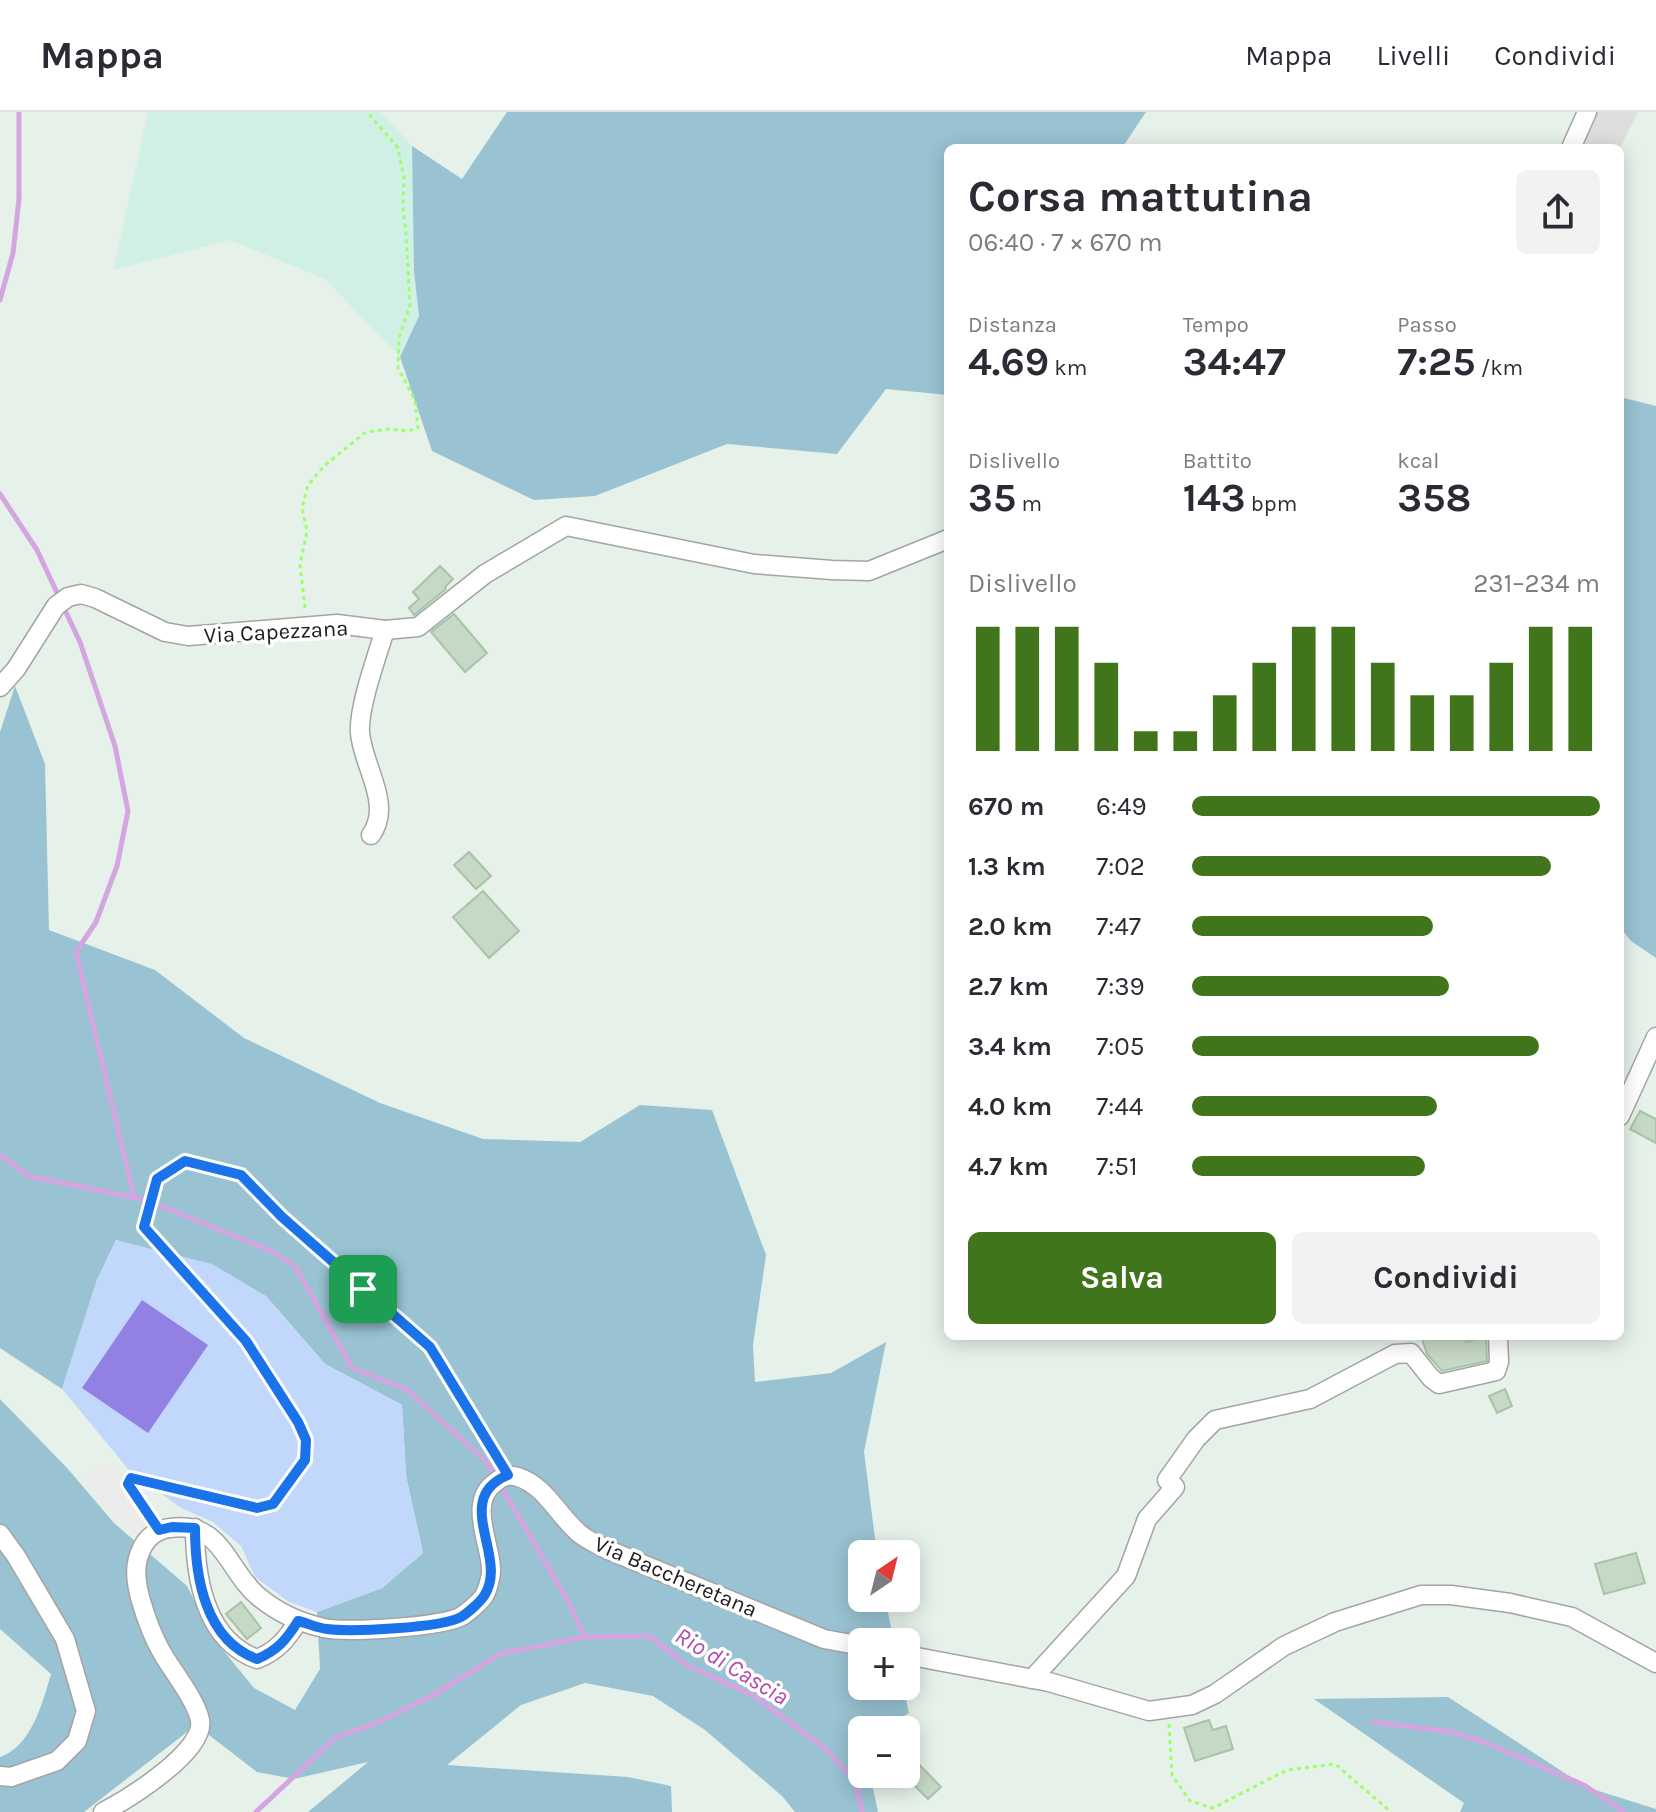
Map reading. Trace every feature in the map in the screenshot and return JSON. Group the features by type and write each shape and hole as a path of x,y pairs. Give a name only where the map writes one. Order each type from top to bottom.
{"street":[{"path":"1573,144 1587,112"},
{"name":"Via Capezzana","path":"0,687 16,669 56,606 68,597 81,594 165,632 188,636 337,624 385,630 418,627 485,574 566,526 754,564 832,570 869,571 944,541"},
{"path":"371,835 378,826 381,812 360,732 366,697 385,630"},
{"path":"1624,1107 1656,1037"},
{"path":"1032,1679 1126,1576 1147,1519 1175,1487 1167,1480 1196,1439 1215,1420 1310,1399 1395,1354 1411,1353 1439,1384 1496,1371 1498,1340"},
{"path":"103,1812 123,1802 165,1770 190,1748 199,1735 200,1720 154,1638 138,1588 136,1562 144,1543 159,1530 195,1528 213,1537 239,1578 261,1599 298,1621 327,1629 416,1627 461,1617 485,1595 492,1570 481,1508 484,1494 500,1479"},
{"name":"Via Baccheretana","path":"500,1479 530,1482 580,1534 606,1549 824,1639 848,1643"},
{"path":"195,1528 197,1577 204,1598 224,1638 240,1653 257,1659 272,1653 287,1639 298,1621"},
{"path":"0,1534 65,1639 86,1711 77,1741 57,1761 11,1777 0,1776"},
{"path":"920,1658 1032,1679 1149,1711 1192,1705 1215,1694 1310,1631 1421,1595 1451,1595 1510,1603 1572,1617 1656,1663"}],"path":[{"path":"305,625 300,565 307,531 302,508 308,485 325,465 366,432 418,428 415,400 398,368 399,338 410,305 403,209 404,178 398,148 367,112"},
{"path":"159,1530 128,1484 131,1478 257,1508 273,1504 305,1460 306,1440 298,1422 246,1341 144,1227 157,1179 185,1161 241,1175 294,1227 430,1347 500,1479"},
{"path":"1168,1708 1172,1775 1190,1801 1213,1808 1287,1770 1335,1764 1391,1812"}],"shaded area":[{"path":"148,112 381,112 412,146 414,271 419,316 400,357 325,279 230,240 113,270"},
{"path":"507,112 1146,112 1125,144 944,144 944,395 886,389 837,454 727,444 595,496 534,500 432,451 400,357 419,316 414,271 412,146 462,179"},
{"path":"1578,112 1638,112 1622,144 1566,144"},
{"path":"1624,398 1656,406 1656,958 1631,941 1624,932"},
{"path":"15,686 45,764 49,930 155,970 244,1038 380,1103 483,1139 580,1142 640,1105 712,1110 766,1255 753,1345 755,1382 831,1373 886,1342 864,1452 875,1540 848,1540 848,1612 888,1612 891,1628 848,1628 848,1700 906,1700 909,1713 904,1716 848,1716 848,1788 873,1788 878,1812 795,1812 782,1796 705,1730 653,1696 585,1683 521,1705 447,1765 628,1777 671,1786 672,1812 308,1812 368,1762 294,1779 257,1772 196,1725 84,1812 0,1812 0,1757 11,1752 28,1734 40,1710 51,1674 0,1629 0,1399 68,1469 114,1523 187,1586 214,1639 254,1688 295,1710 320,1669 317,1612 382,1588 423,1553 406,1476 402,1405 325,1364 266,1296 116,1240 97,1280 62,1389 0,1348 0,732"},
{"path":"116,1240 212,1264 266,1296 325,1364 402,1405 406,1476 423,1553 382,1588 317,1612 289,1602 255,1577 241,1546 213,1522 181,1508 129,1470 62,1389 97,1280"},
{"path":"142,1300 208,1345 148,1433 82,1388"},
{"path":"99,1464 113,1467 136,1489 157,1523 141,1539 115,1516 87,1484 88,1470"},
{"path":"1448,1697 1586,1787 1656,1809 1656,1812 1460,1812 1464,1803 1314,1699"}],"building":[{"path":"440,566 453,579 446,589 414,615 409,608 419,599 413,592"},
{"path":"454,614 487,653 465,672 431,632"},
{"path":"469,852 491,876 476,889 454,865"},
{"path":"483,891 519,931 489,958 453,917"},
{"path":"1640,1111 1656,1119 1656,1143 1630,1129"},
{"path":"1422,1340 1486,1340 1487,1361 1442,1371 1427,1354"},
{"path":"1505,1389 1512,1406 1497,1413 1489,1396"},
{"path":"1636,1553 1645,1583 1604,1594 1595,1564"},
{"path":"241,1602 261,1628 247,1639 226,1614"},
{"path":"1209,1720 1213,1730 1226,1726 1233,1749 1195,1761 1184,1728"},
{"path":"920,1765 941,1787 928,1799 917,1788 920,1788"}],"waterway":[{"path":"0,300 13,253 19,199 19,112"},
{"path":"0,494 37,550 59,597"},
{"path":"63,606 80,642 115,746 128,811 117,866 96,922 76,952 134,1197"},
{"path":"0,1155 28,1176 146,1200 271,1251 295,1266 352,1368 406,1389 486,1461 495,1477"},
{"path":"500,1485 568,1601 585,1637"},
{"name":"Rio di Cascia","path":"256,1812 336,1737 374,1724 430,1697 500,1654 585,1637 649,1636 688,1666 754,1696 826,1749 855,1781 862,1812"},
{"path":"1373,1722 1452,1732 1484,1742 1584,1785 1624,1812"}],"route":[{"path":"185,1161 241,1175 282,1217 363,1289 430,1347 508,1475 490,1485 481,1508 492,1570 485,1595 461,1617 416,1627 327,1629 298,1621 287,1639 272,1653 257,1659 240,1653 224,1638 204,1598 197,1577 195,1528 159,1530 128,1480 131,1478 257,1508 273,1504 305,1460 306,1440 298,1422 246,1341 144,1227 157,1179 185,1161"}]}
